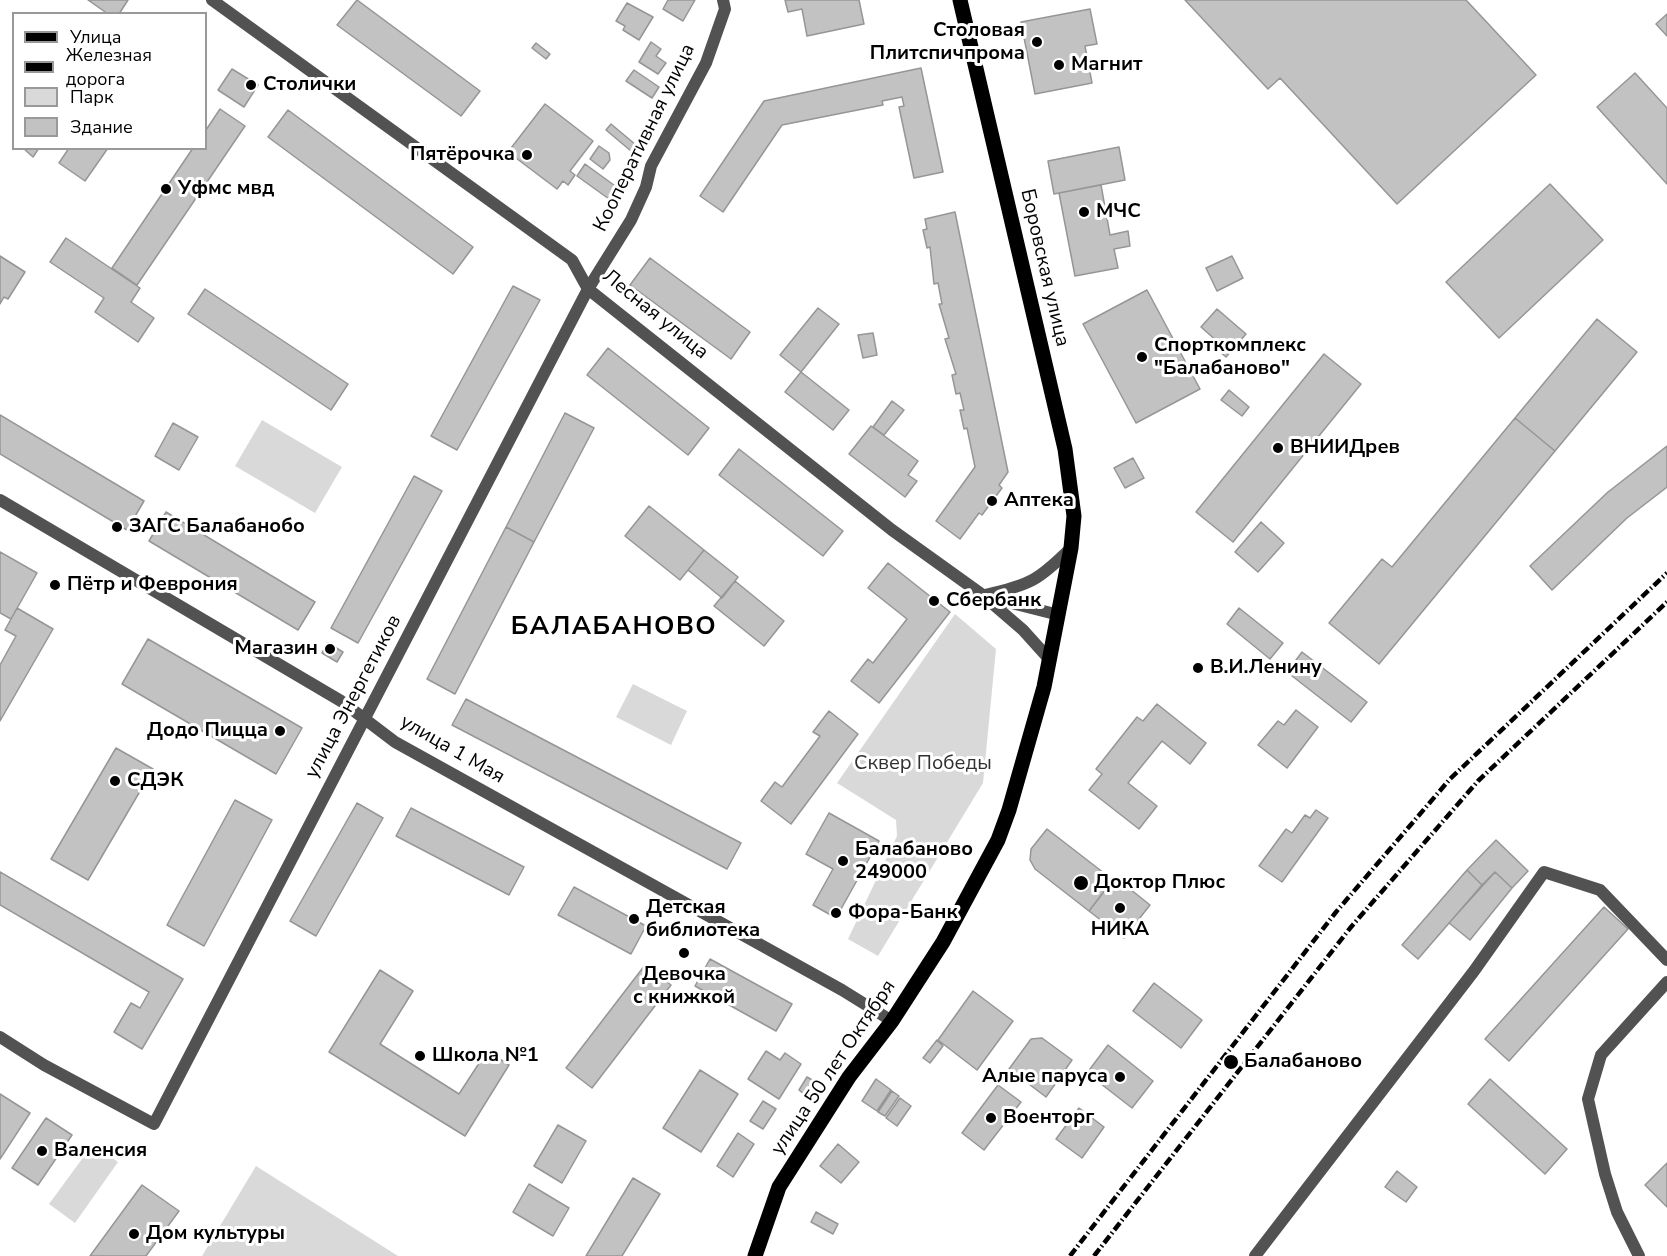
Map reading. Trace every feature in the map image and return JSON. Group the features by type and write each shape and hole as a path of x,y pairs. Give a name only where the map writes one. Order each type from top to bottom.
{"main road":[{"name":"Боровская улица","path":"960,0 1065,449 1073,496 1071,548 1050,660"},
{"name":"улица 50 лет Октября","path":"755,1256 780,1187 849,1077 892,1021 962,911 998,840 1009,810 1050,660"}],"street":[{"name":"Лесная улица","path":"212,0 572,260 588,289 892,530 984,596 1059,615"},
{"name":"Кооперативная улица","path":"588,289 631,220 646,187 651,165 706,63 725,9 723,0"},
{"name":"улица Энергетиков","path":"0,1037 44,1065 154,1124 588,289"},
{"name":"улица 1 Мая","path":"0,500 341,701 395,742 842,990 892,1021"},
{"path":"984,596 1023,586 1042,577 1071,548"},
{"path":"984,596 1023,630 1050,660"},
{"path":"1255,1256 1474,971 1544,872 1600,890 1667,960"},
{"path":"1639,1256 1617,1212 1605,1174 1588,1099 1601,1055 1667,982"}],"green space":[{"path":"262,420 342,467 315,513 235,466"},
{"name":"Сквер Победы","path":"955,614 996,649 983,783 878,956 848,939 897,836 896,820 837,783"},
{"path":"633,684 687,711 671,745 616,717"},
{"path":"93,1144 118,1162 75,1223 49,1204"},
{"path":"256,1166 398,1256 202,1256"}],"building":[{"path":"88,0 128,0 120,12 105,12"},
{"path":"357,0 480,91 461,116 337,25"},
{"path":"668,0 695,0 683,21 663,9"},
{"path":"785,0 859,0 864,24 807,36 802,9 788,12"},
{"path":"1185,0 1466,0 1536,75 1397,204 1280,78 1268,89"},
{"path":"627,3 653,17 639,40 623,30 625,26 616,21"},
{"name":"Магнит","path":"1090,9 1097,44 1085,46 1092,83 1035,94 1021,22"},
{"path":"1667,14 1667,36 1656,24"},
{"path":"651,42 661,49 656,56 666,63 658,74 639,62"},
{"path":"536,43 550,54 546,59 532,48"},
{"path":"921,68 943,172 914,178 899,107 904,106 902,97 882,101 883,105 782,125 723,212 700,196 764,101"},
{"path":"232,69 258,85 244,107 218,90"},
{"path":"634,70 659,87 652,98 626,81"},
{"path":"1635,73 1667,108 1667,184 1597,107"},
{"path":"545,104 593,141 570,171 575,175 568,185 563,181 557,189 508,152"},
{"path":"220,109 245,126 137,285 112,268 192,150 207,150 207,128"},
{"path":"288,110 473,247 453,274 268,137"},
{"path":"611,124 636,145 631,151 606,130"},
{"path":"599,146 609,153 610,160 603,169 590,159"},
{"path":"1119,147 1125,180 1054,194 1048,161"},
{"path":"25,150 38,150 33,157"},
{"path":"68,150 107,150 85,181 59,163"},
{"path":"585,164 618,188 609,199 577,176"},
{"path":"1550,184 1603,240 1499,338 1446,282"},
{"name":"МЧС","path":"1101,185 1110,235 1128,231 1130,246 1114,249 1118,268 1075,276 1059,193"},
{"path":"955,212 1008,472 999,485 1002,488 982,515 979,513 960,539 936,521 975,467 967,428 964,429 960,410 964,410 960,393 956,394 952,375 956,374 945,339 949,338 939,304 942,304 938,283 934,284 930,247 927,248 923,230 927,229 925,219"},
{"path":"66,238 140,288 131,302 154,318 138,342 95,312 104,298 50,262"},
{"path":"0,256 25,272 8,299 4,297 0,304"},
{"path":"1232,256 1243,278 1217,291 1206,268"},
{"path":"650,258 750,332 731,359 630,285"},
{"path":"513,286 540,300 457,450 431,436"},
{"path":"205,289 348,384 331,410 188,314"},
{"name":"Спорткомплекс \"Балабаново\"","path":"1147,290 1200,389 1136,423 1083,324"},
{"path":"818,308 839,324 801,372 780,355"},
{"path":"1217,309 1246,334 1226,357 1214,347 1218,342 1201,327"},
{"path":"1597,319 1637,352 1555,451 1515,418"},
{"path":"873,333 877,355 863,358 858,335"},
{"path":"608,348 709,428 688,455 587,375"},
{"name":"ВНИИДрев","path":"1324,354 1361,384 1233,542 1196,512"},
{"path":"801,372 849,410 833,430 785,392"},
{"path":"1229,390 1249,407 1242,416 1221,400"},
{"path":"892,401 904,410 884,435 873,427"},
{"path":"565,413 594,428 534,542 506,527"},
{"path":"0,415 144,501 127,530 0,454"},
{"path":"1515,418 1555,451 1379,664 1329,623 1382,559 1392,567"},
{"path":"173,423 198,437 179,470 155,456"},
{"path":"871,426 918,461 908,475 917,481 905,497 849,454"},
{"path":"1667,446 1667,487 1627,518 1552,590 1530,566 1608,492"},
{"path":"739,449 843,531 823,556 719,475"},
{"path":"1133,458 1144,478 1125,488 1114,468"},
{"path":"414,476 442,491 358,643 331,628"},
{"path":"649,506 704,550 680,580 625,536"},
{"path":"166,512 315,602 298,630 149,541"},
{"path":"1261,522 1284,543 1258,572 1235,552"},
{"path":"506,527 534,542 455,694 427,679"},
{"path":"704,550 738,577 722,598 688,570"},
{"path":"0,552 37,573 11,619 0,613"},
{"path":"888,563 950,612 879,703 851,681 868,659 873,663 907,619 868,588"},
{"path":"735,581 784,621 764,646 714,606"},
{"path":"17,608 53,629 0,721 0,665 16,636 5,630"},
{"path":"1239,608 1283,643 1270,659 1227,624"},
{"path":"148,639 302,728 276,774 122,684"},
{"path":"328,643 343,652 337,662 322,653"},
{"path":"1302,652 1367,702 1351,722 1287,672"},
{"path":"466,699 741,843 727,869 452,725"},
{"path":"1157,704 1206,743 1190,764 1162,741 1128,783 1157,806 1139,829 1089,790 1102,774 1096,769 1137,717 1143,721"},
{"path":"1296,710 1318,727 1287,768 1258,745 1278,721 1284,725"},
{"path":"829,711 858,734 791,824 761,801 775,782 782,787 820,736 813,732"},
{"path":"116,748 153,769 88,880 51,859"},
{"path":"235,800 272,820 204,946 167,925"},
{"path":"357,803 383,818 316,936 290,921"},
{"path":"411,808 524,867 509,895 396,836"},
{"path":"1316,810 1328,818 1282,882 1259,866 1286,829 1292,833 1305,815 1310,818"},
{"name":"Балабаново 249000","path":"829,813 879,841 836,918 813,905 833,869 806,854"},
{"path":"1047,829 1113,880 1089,911 1035,869 1030,860 1031,849"},
{"path":"1496,840 1528,871 1512,888 1495,872 1482,885 1467,870"},
{"path":"1467,870 1482,885 1418,959 1402,945"},
{"path":"0,872 183,979 142,1049 114,1032 131,1003 140,1008 149,992 0,905"},
{"path":"1495,872 1512,888 1470,940 1449,923"},
{"name":"НИКА","path":"1115,877 1150,905 1124,938 1089,911"},
{"path":"574,887 646,926 631,954 558,915"},
{"path":"1604,907 1628,929 1509,1061 1485,1039"},
{"path":"710,959 792,1004 776,1031 695,986"},
{"path":"645,965 671,985 592,1088 566,1068"},
{"path":"380,970 413,991 380,1044 459,1094 487,1051 509,1065 465,1136 329,1052"},
{"name":"Балабаново","path":"1154,983 1202,1020 1181,1048 1133,1011"},
{"path":"973,991 1013,1021 977,1070 938,1040"},
{"path":"1042,1038 1072,1060 1046,1097 1009,1069 1031,1039"},
{"path":"937,1040 943,1046 930,1063 923,1058"},
{"name":"Алые паруса","path":"1108,1045 1153,1081 1132,1108 1087,1073"},
{"path":"766,1051 780,1060 785,1053 801,1064 779,1099 748,1079"},
{"path":"700,1070 738,1094 701,1152 663,1128"},
{"path":"807,1077 814,1081 805,1095 799,1090"},
{"path":"876,1079 891,1090 877,1111 862,1101"},
{"path":"1490,1079 1567,1149 1545,1174 1468,1104"},
{"name":"Военторг","path":"998,1085 1021,1102 984,1150 962,1133"},
{"path":"892,1091 899,1096 885,1116 878,1112"},
{"path":"0,1094 30,1113 0,1159"},
{"path":"900,1098 911,1106 897,1126 886,1118"},
{"path":"763,1101 776,1109 763,1129 750,1121"},
{"path":"1079,1108 1104,1127 1082,1158 1056,1139"},
{"name":"Валенсия","path":"46,1118 72,1135 38,1185 12,1168"},
{"path":"558,1125 586,1141 562,1183 534,1166"},
{"path":"738,1133 754,1144 733,1177 717,1166"},
{"path":"838,1144 859,1162 841,1183 820,1166"},
{"path":"1667,1163 1667,1207 1645,1185"},
{"path":"1397,1171 1417,1187 1406,1202 1385,1187"},
{"path":"633,1178 660,1194 622,1256 586,1256"},
{"path":"529,1184 569,1208 553,1236 513,1212"},
{"name":"Дом культуры","path":"142,1185 179,1211 146,1256 90,1256"},
{"path":"816,1212 838,1224 833,1234 811,1222"}],"railway":[{"path":"1070,1256 1336,912 1450,779 1667,573"},
{"path":"1094,1256 1351,927 1478,781 1667,602"}],"place":[{"name":"Столовая Плитспичпрома","path":"1037,42"},
{"name":"Магнит","path":"1059,65"},
{"name":"Столички","path":"251,85"},
{"name":"Пятёрочка","path":"527,155"},
{"name":"Уфмс мвд","path":"166,189"},
{"name":"МЧС","path":"1084,212"},
{"name":"Спорткомплекс \"Балабаново\"","path":"1142,357"},
{"name":"ВНИИДрев","path":"1278,448"},
{"name":"Аптека","path":"992,501"},
{"name":"ЗАГС Балабанобо","path":"117,527"},
{"name":"Пётр и Феврония","path":"55,585"},
{"name":"Сбербанк","path":"934,601"},
{"name":"Магазин","path":"330,649"},
{"name":"В.И.Ленину","path":"1198,668"},
{"name":"Додо Пицца","path":"280,731"},
{"name":"СДЭК","path":"115,781"},
{"name":"Балабаново 249000","path":"843,861"},
{"name":"Доктор Плюс","path":"1081,883"},
{"name":"НИКА","path":"1120,908"},
{"name":"Фора-Банк","path":"836,913"},
{"name":"Детская библиотека","path":"634,919"},
{"name":"Девочка с книжкой","path":"684,953"},
{"name":"Школа №1","path":"420,1056"},
{"name":"Балабаново","path":"1231,1062"},
{"name":"Алые паруса","path":"1120,1077"},
{"name":"Военторг","path":"991,1118"},
{"name":"Валенсия","path":"42,1151"},
{"name":"Дом культуры","path":"134,1234"}],"district":[{"name":"БАЛАБАНОВО","path":"614,628"}]}
